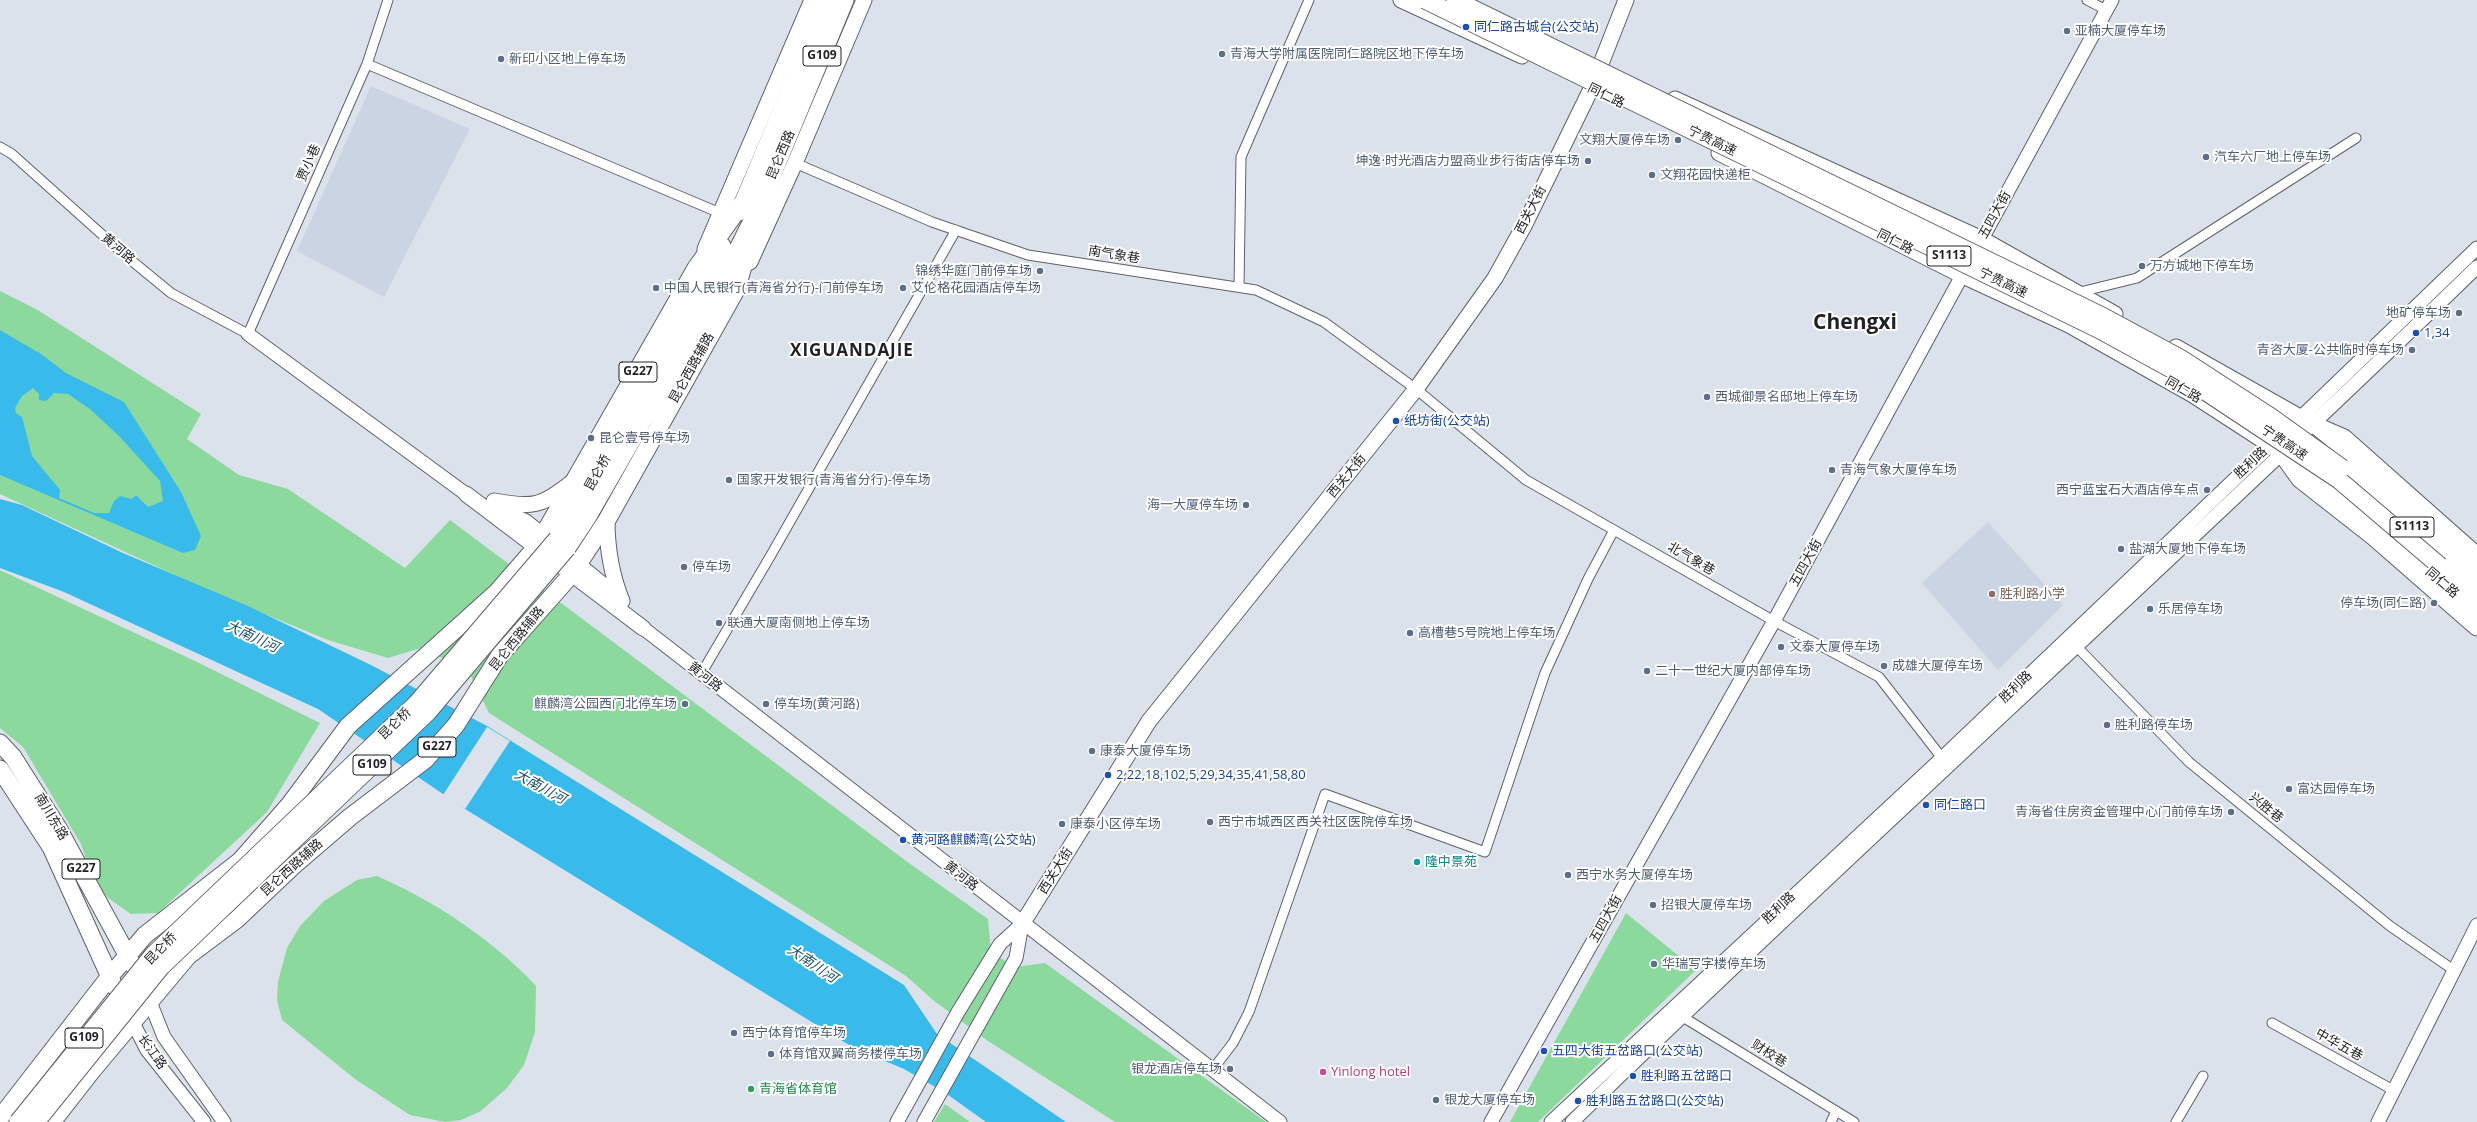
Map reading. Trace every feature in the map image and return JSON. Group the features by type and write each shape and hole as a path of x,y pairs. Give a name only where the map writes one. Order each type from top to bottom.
{"highway":[{"name":"昆仑西路","path":"703,302 752,204 783,107 828,0"},
{"name":"昆仑西路","path":"783,107 845,0"},
{"name":"宁贵高速","path":"1425,0 2098,329 2173,370 2339,480 2477,598"},
{"name":"宁贵高速","path":"1455,0 2104,317 2180,358 2271,417 2346,472 2477,582"},
{"name":"G227","path":"110,976 145,935 240,861 290,804 348,726 497,592 540,541 696,268 752,204"},
{"name":"昆仑西路辅路","path":"52,1122 90,1072 133,1024 188,956 236,920 293,866 350,817 425,760 456,725 500,655 574,570 607,520 737,288 752,204"},
{"name":"昆仑桥","path":"18,1122 153,955 416,704 557,538 581,503 703,302"},
{"name":"昆仑桥","path":"36,1122 161,967 428,712 567,548 587,518 703,302"},
{"path":"2307,422 2344,438 2477,556"},
{"path":"2276,449 2300,479 2374,537 2477,627"},
{"name":"南川东路","path":"0,743 13,757 58,828 128,956 150,1002"},
{"name":"南川东路","path":"0,769 51,847 110,976"},
{"path":"0,1118 110,976"},
{"name":"长江路","path":"110,976 133,1024"}],"main road":[{"path":"696,268 720,213 783,107 812,0"},
{"path":"737,288 795,163 864,0"},
{"name":"同仁路","path":"1401,0 1591,88 1963,276 2069,325 2193,396 2276,449 2344,498 2477,613"},
{"name":"同仁路","path":"1474,0 1601,65 1982,239 2076,293 2244,384 2307,422 2373,474 2429,528 2477,568"},
{"name":"西关大街","path":"897,1122 951,1026 1000,944 1022,924 1149,721 1416,389 1495,278 1525,224 1591,88 1626,0"},
{"name":"五四大街","path":"1491,1122 1774,621 1963,276 2109,5"},
{"path":"783,107 762,134 746,175 752,204 778,184 794,144 824,94"},
{"name":"胜利路","path":"2307,422 2477,248"},
{"name":"胜利路","path":"1572,1122 1676,1012 1942,758 2276,449 2477,267"},
{"path":"248,334 466,494 526,522 540,541 643,628"},
{"name":"胜利路","path":"1551,1122 1676,1012 2077,647 2276,449"},
{"path":"466,494 527,507 554,496 578,476"},
{"path":"607,520 609,559 621,600"},
{"path":"574,570 621,600 643,628"},
{"name":"黄河路","path":"643,628 1022,924 1213,1069 1280,1122"},
{"name":"西关大街","path":"924,1122 1016,958 1022,924"},
{"path":"2378,1122 2477,925"},
{"name":"长江路","path":"150,1002 164,1036 224,1122"},
{"name":"长江路","path":"133,1024 147,1050 204,1122"}],"street":[{"name":"贾小巷","path":"248,334 367,64 388,0"},
{"path":"1239,287 1241,157 1309,0"},
{"path":"2087,0 2109,5"},
{"path":"367,64 720,213"},
{"path":"2076,293 2137,278 2356,138"},
{"name":"黄河路","path":"0,147 12,154 126,256 171,293 248,334"},
{"name":"南气象巷","path":"795,163 956,230 1028,255 1256,290 1324,322 1416,389"},
{"path":"701,674 772,555 956,230"},
{"name":"北气象巷","path":"1416,389 1526,480 1774,621 1879,677 1942,758"},
{"path":"1213,1069 1233,1043 1249,1012 1325,794 1485,852 1546,673 1588,579 1614,530"},
{"name":"兴胜巷","path":"2077,647 2189,762 2390,926 2455,971"},
{"name":"财校巷","path":"1676,1012 1854,1122"},
{"name":"中华五巷","path":"2272,1023 2394,1090"},
{"path":"2176,1122 2203,1076"},
{"path":"1831,1122 1836,1111"}],"shaded area":[{"path":"371,86 470,129 384,297 297,251"},
{"name":"胜利路小学","path":"1988,522 2063,605 1998,670 1922,583"}],"green space":[{"path":"0,291 36,309 201,414 187,439 239,475 288,489 405,568 450,520 909,863 988,919 991,952 1015,967 1045,963 1266,1122 1115,1122 988,1041 933,1000 906,976 489,713 471,676 424,647 388,658 328,640 216,594 0,494"},
{"path":"0,570 195,661 320,723 267,812 158,913 131,914 108,898 95,884 81,844 23,747 0,728"},
{"path":"377,876 421,898 462,923 501,953 536,986 535,1032 524,1065 507,1088 481,1111 461,1120 445,1122 410,1115 355,1079 282,1020 277,1000 278,982 287,948 300,926 324,901 357,880"},
{"path":"1626,913 1696,970 1538,1122 1510,1122"},
{"path":"945,1104 970,1122 934,1122"}],"water":[{"path":"0,330 41,354 66,373 124,402 181,492 201,536 195,550 183,553 0,475","holes":["33,388 39,394 39,400 46,401 54,393 68,394 90,409 119,436 160,481 163,501 148,507 136,495 132,499 120,496 114,501 109,513 94,513 59,498 60,490 32,456 22,417 16,413 15,408 22,396"]},
{"name":"大南川河","path":"0,499 22,505 123,553 248,606 371,665 487,726 904,985 937,1034 1066,1122 986,1122 944,1092 904,1069 854,1048 465,809 318,709 64,592 0,568"}],"pier":[{"path":"487,727 510,741 465,809 443,795"}],"place":[{"name":"同仁路古城台(公交站)","path":"1466,27"},
{"name":"亚楠大厦停车场","path":"2067,31"},
{"name":"青海大学附属医院同仁路院区地下停车场","path":"1222,54"},
{"name":"新印小区地上停车场","path":"501,59"},
{"name":"文翔大厦停车场","path":"1678,140"},
{"name":"汽车六厂地上停车场","path":"2206,157"},
{"name":"坤逸·时光酒店力盟商业步行街店停车场","path":"1588,161"},
{"name":"文翔花园快递柜","path":"1652,175"},
{"name":"万方城地下停车场","path":"2142,266"},
{"name":"锦绣华庭门前停车场","path":"1040,271"},
{"name":"中国人民银行(青海省分行)-门前停车场","path":"656,288"},
{"name":"艾伦格花园酒店停车场","path":"903,288"},
{"name":"地矿停车场","path":"2459,313"},
{"name":"1,34","path":"2416,333"},
{"name":"青咨大厦-公共临时停车场","path":"2412,350"},
{"name":"西城御景名邸地上停车场","path":"1707,397"},
{"name":"纸坊街(公交站)","path":"1396,421"},
{"name":"昆仑壹号停车场","path":"591,438"},
{"name":"青海气象大厦停车场","path":"1832,470"},
{"name":"国家开发银行(青海省分行)-停车场","path":"729,480"},
{"name":"西宁蓝宝石大酒店停车点","path":"2207,490"},
{"name":"海一大厦停车场","path":"1246,505"},
{"name":"盐湖大厦地下停车场","path":"2121,549"},
{"name":"停车场","path":"684,567"},
{"name":"胜利路小学","path":"1992,594"},
{"name":"停车场(同仁路)","path":"2434,603"},
{"name":"乐居停车场","path":"2150,609"},
{"name":"联通大厦南侧地上停车场","path":"719,623"},
{"name":"高槽巷5号院地上停车场","path":"1410,633"},
{"name":"文泰大厦停车场","path":"1781,647"},
{"name":"成雄大厦停车场","path":"1884,666"},
{"name":"二十一世纪大厦内部停车场","path":"1647,671"},
{"name":"麒麟湾公园西门北停车场","path":"685,704"},
{"name":"停车场(黄河路)","path":"766,704"},
{"name":"胜利路停车场","path":"2107,725"},
{"name":"康泰大厦停车场","path":"1092,751"},
{"name":"2,22,18,102,5,29,34,35,41,58,80","path":"1108,775"},
{"name":"富达园停车场","path":"2289,789"},
{"name":"同仁路口","path":"1926,805"},
{"name":"青海省住房资金管理中心门前停车场","path":"2231,812"},
{"name":"西宁市城西区西关社区医院停车场","path":"1210,822"},
{"name":"康泰小区停车场","path":"1062,824"},
{"name":"黄河路麒麟湾(公交站)","path":"903,840"},
{"name":"隆中景苑","path":"1417,862"},
{"name":"西宁水务大厦停车场","path":"1568,875"},
{"name":"招银大厦停车场","path":"1653,905"},
{"name":"华瑞写字楼停车场","path":"1654,964"},
{"name":"西宁体育馆停车场","path":"734,1033"},
{"name":"五四大街五岔路口(公交站)","path":"1544,1051"},
{"name":"体育馆双翼商务楼停车场","path":"771,1054"},
{"name":"银龙酒店停车场","path":"1230,1069"},
{"name":"Yinlong hotel","path":"1323,1072"},
{"name":"胜利路五岔路口","path":"1633,1076"},
{"name":"青海省体育馆","path":"751,1089"},
{"name":"银龙大厦停车场","path":"1436,1100"},
{"name":"胜利路五岔路口(公交站)","path":"1578,1101"}],"district":[{"name":"Chengxi","path":"1855,323"},
{"name":"XIGUANDAJIE","path":"852,351"}]}
